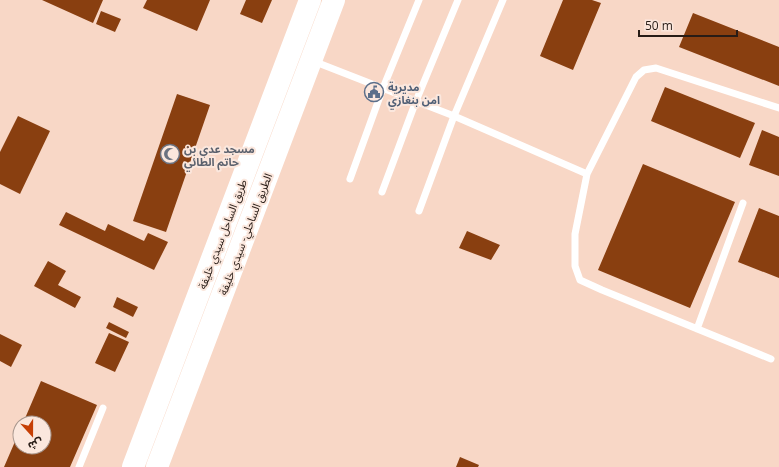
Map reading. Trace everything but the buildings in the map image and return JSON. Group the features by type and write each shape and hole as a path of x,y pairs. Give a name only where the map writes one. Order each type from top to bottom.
{"highway":[{"name":"طريق الساحل سيدي خليفة","path":"133,467 310,0"},
{"name":"الطريق الساحلي- سيدي خليفة","path":"157,467 334,0"}],"lane":[{"path":"350,179 383,88 419,0"},
{"path":"382,192 416,101 458,0"},
{"path":"418,212 454,116 503,0"},
{"path":"311,60 454,116 587,174"},
{"path":"771,360 580,280 575,266 575,234 587,174 636,77 644,70 656,68 779,108"},
{"path":"697,329 744,203"},
{"path":"79,467 103,408"}],"place":[{"name":"مديرية امن بنغازي","path":"374,92"},
{"name":"مسجد عدي بن حاتم الطائي","path":"170,154"}]}
